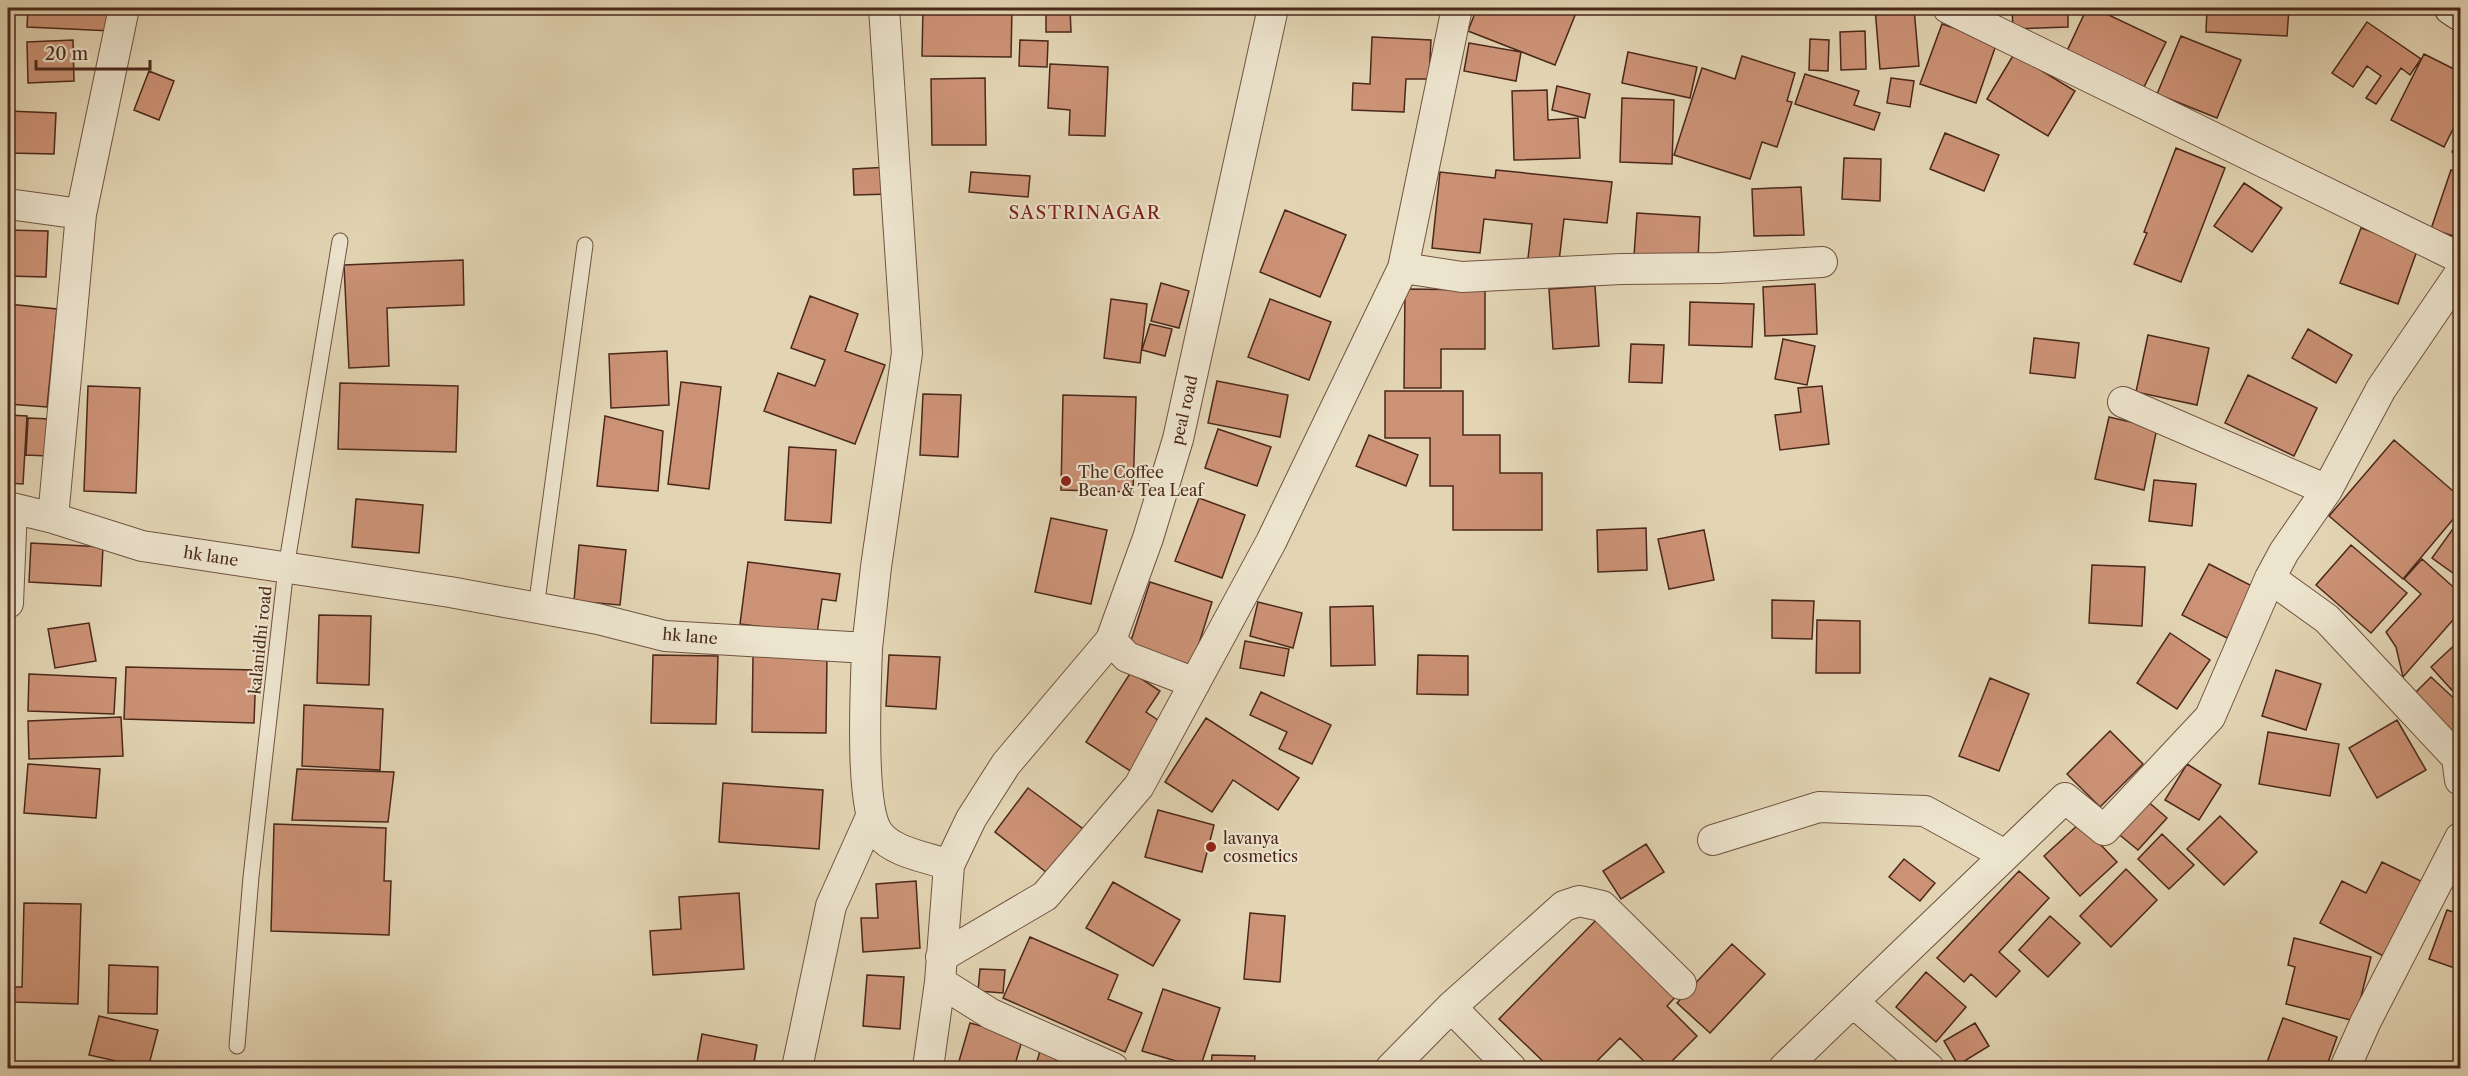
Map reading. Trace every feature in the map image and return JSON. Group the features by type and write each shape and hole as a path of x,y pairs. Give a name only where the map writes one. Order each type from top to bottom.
{"street":[{"path":"53,518 81,214 124,8"},
{"path":"885,8 907,352 876,567 867,648 865,751 870,819 879,834 892,846 949,865 940,970 928,1068"},
{"name":"peal road","path":"949,865 971,819 1006,764 1111,640 1148,538 1178,439 1273,8"},
{"path":"940,970 1045,896 1139,786 1271,542 1403,268 1456,8"},
{"path":"1948,8 2460,258"},
{"path":"2451,8 2460,14"},
{"path":"8,204 81,214"},
{"path":"1403,268 1462,277 1621,269 1719,268 1822,261"},
{"path":"1784,1068 2066,798 2104,830 2210,717 2270,578 2284,552 2327,490 2380,389 2460,273"},
{"path":"2123,402 2327,490"},
{"path":"8,603 10,507"},
{"name":"hk lane","path":"10,507 142,546 450,592 598,620 664,636 867,648"},
{"path":"2270,578 2327,620 2457,758 2460,780"},
{"path":"1111,640 1126,657 1195,683"},
{"path":"1713,840 1819,807 1925,811 2006,855"},
{"path":"797,1068 831,906 870,819"},
{"path":"2345,1068 2366,1021 2460,838"},
{"path":"1391,1068 1451,1008 1564,906 1579,901 1602,906 1681,984"},
{"path":"940,970 991,1014 1113,1068"},
{"path":"1853,1002 1929,1068"},
{"path":"1451,1008 1511,1068"}],"lane":[{"name":"kalanidhi road","path":"237,1046 251,878 286,568 340,241"},
{"path":"536,608 585,244"}],"building":[{"path":"28,8 113,8 112,31 27,27"},
{"path":"923,8 1012,8 1011,57 922,56"},
{"path":"1046,8 1070,8 1071,32 1046,32"},
{"path":"1477,8 1578,8 1555,65 1468,31"},
{"path":"1875,8 1914,8 1919,66 1880,69"},
{"path":"2012,8 2068,8 2068,27 2013,29"},
{"path":"2087,8 2094,8 2166,42 2144,87 2067,51"},
{"path":"2207,8 2289,8 2287,36 2206,32"},
{"path":"2367,22 2421,59 2410,75 2401,68 2376,104 2366,98 2381,76 2367,66 2353,87 2332,73"},
{"path":"1942,24 1997,42 1976,103 1920,84"},
{"path":"1865,31 1866,69 1841,70 1840,32"},
{"path":"2181,36 2241,60 2217,118 2157,94"},
{"path":"1372,37 1431,40 1429,79 1406,79 1404,112 1352,110 1353,83 1370,84"},
{"path":"1810,39 1829,40 1828,71 1809,70"},
{"path":"73,40 74,81 28,83 27,42"},
{"path":"1020,40 1048,41 1047,67 1019,66"},
{"path":"1469,43 1521,52 1516,81 1464,71"},
{"path":"1628,52 1697,67 1690,98 1622,83"},
{"path":"2014,54 2075,91 2048,136 1987,99"},
{"path":"2424,54 2460,72 2460,115 2444,147 2391,120"},
{"path":"1742,56 1795,73 1787,101 1792,102 1777,147 1762,142 1750,179 1674,155 1702,68 1735,79"},
{"path":"1050,64 1108,67 1105,136 1069,135 1070,110 1048,108"},
{"path":"149,71 174,81 159,120 134,110"},
{"path":"1805,74 1859,91 1854,105 1880,113 1874,130 1795,104"},
{"path":"985,78 986,145 932,145 931,79"},
{"path":"1891,78 1914,81 1910,107 1887,103"},
{"path":"1557,86 1590,94 1585,118 1552,110"},
{"path":"1547,90 1548,120 1578,118 1580,158 1514,160 1512,91"},
{"path":"1622,98 1674,100 1672,164 1620,162"},
{"path":"8,111 56,113 54,154 8,153"},
{"path":"1945,133 1999,155 1984,191 1930,169"},
{"path":"2460,135 2460,156 2452,152"},
{"path":"2176,148 2225,168 2181,282 2134,264"},
{"path":"1844,158 1881,159 1880,201 1842,199"},
{"path":"890,167 891,194 854,195 853,169"},
{"path":"1496,170 1612,182 1607,223 1564,219 1558,270 1527,267 1532,224 1484,219 1480,253 1432,248 1440,172 1495,178"},
{"path":"2451,170 2460,173 2460,238 2431,229"},
{"path":"971,172 1030,176 1028,197 969,192"},
{"path":"2244,183 2282,208 2252,252 2214,226"},
{"path":"1801,187 1804,235 1754,236 1752,189"},
{"path":"1285,210 1346,235 1320,297 1260,272"},
{"path":"1637,213 1700,217 1698,260 1634,256"},
{"path":"2361,228 2418,248 2398,304 2340,283"},
{"path":"8,230 48,231 46,277 8,276"},
{"path":"463,260 464,305 387,308 389,366 349,368 344,265"},
{"path":"1161,283 1189,291 1179,328 1151,321"},
{"path":"1815,284 1817,334 1765,336 1763,287"},
{"path":"1595,286 1599,346 1553,349 1549,289"},
{"path":"1405,289 1485,290 1485,349 1441,349 1441,388 1404,388"},
{"path":"810,296 858,314 845,351 885,365 855,444 764,411 778,373 815,386 825,360 791,348"},
{"path":"1111,299 1147,304 1140,363 1104,358"},
{"path":"1270,299 1331,322 1309,380 1248,357"},
{"path":"1690,302 1754,304 1752,347 1689,345"},
{"path":"8,304 57,309 47,407 8,404"},
{"path":"1150,324 1172,329 1165,356 1142,350"},
{"path":"2308,329 2352,355 2336,383 2292,358"},
{"path":"2148,335 2209,348 2197,405 2136,392"},
{"path":"2034,338 2079,343 2075,378 2030,373"},
{"path":"1783,339 1815,346 1807,385 1775,379"},
{"path":"1631,344 1664,345 1662,383 1629,382"},
{"path":"667,351 669,405 611,408 609,354"},
{"path":"2248,375 2317,408 2294,456 2225,423"},
{"path":"1217,381 1288,395 1280,437 1208,423"},
{"path":"681,382 721,387 709,489 668,484"},
{"path":"340,383 458,386 456,452 338,449"},
{"path":"88,386 140,388 136,493 84,491"},
{"path":"1822,386 1829,444 1780,450 1775,415 1801,412 1798,388"},
{"path":"1385,391 1463,391 1463,435 1500,435 1500,473 1542,473 1542,530 1453,530 1453,486 1430,486 1430,438 1385,438"},
{"path":"923,394 961,395 958,457 920,455"},
{"path":"1063,395 1136,397 1133,492 1061,490"},
{"path":"8,415 27,416 23,484 8,483"},
{"path":"605,416 663,431 658,491 597,486"},
{"path":"2109,417 2157,428 2144,490 2095,479"},
{"path":"28,418 50,419 48,456 26,455"},
{"path":"1218,429 1271,447 1257,486 1205,468"},
{"path":"1369,435 1418,455 1406,486 1356,466"},
{"path":"2394,440 2460,497 2460,511 2403,579 2329,516"},
{"path":"789,447 836,450 831,523 785,520"},
{"path":"2154,480 2196,484 2192,526 2149,521"},
{"path":"1199,498 1245,515 1222,578 1175,561"},
{"path":"356,499 423,505 419,553 352,547"},
{"path":"1051,518 1107,530 1091,604 1035,592"},
{"path":"2460,519 2460,578 2432,558"},
{"path":"1646,528 1647,570 1598,572 1597,530"},
{"path":"1704,530 1714,580 1669,589 1658,539"},
{"path":"31,543 103,547 101,586 29,582"},
{"path":"579,545 626,550 620,605 574,601"},
{"path":"2351,545 2407,593 2371,633 2316,585"},
{"path":"2422,559 2460,593 2460,612 2403,677 2396,647 2386,632 2421,594 2404,579"},
{"path":"748,562 840,574 836,601 822,599 817,634 740,624"},
{"path":"2209,564 2254,587 2227,638 2182,615"},
{"path":"2092,565 2145,567 2142,626 2089,623"},
{"path":"1150,582 1212,602 1190,672 1127,653"},
{"path":"1772,600 1814,601 1812,639 1772,638"},
{"path":"1258,602 1302,613 1293,648 1250,636"},
{"path":"1373,606 1375,665 1331,666 1330,607"},
{"path":"319,615 371,616 369,685 317,683"},
{"path":"1817,620 1860,621 1860,673 1816,673"},
{"path":"89,623 96,661 55,668 48,629"},
{"path":"2170,633 2210,660 2177,709 2137,683"},
{"path":"2460,640 2460,699 2431,667"},
{"path":"1245,641 1289,649 1284,676 1240,668"},
{"path":"653,655 718,656 716,724 651,723"},
{"path":"753,655 827,656 826,733 752,732"},
{"path":"889,655 940,657 936,709 886,706"},
{"path":"1418,655 1468,656 1468,695 1417,694"},
{"path":"126,667 256,670 254,723 124,719"},
{"path":"2276,670 2321,684 2306,730 2262,716"},
{"path":"1131,672 1160,691 1146,712 1167,726 1135,774 1086,742"},
{"path":"29,674 116,678 114,714 28,711"},
{"path":"2431,677 2460,704 2460,740 2413,695"},
{"path":"1990,678 2029,694 1999,771 1959,756"},
{"path":"1261,692 1331,725 1312,764 1279,749 1287,732 1250,715"},
{"path":"304,705 383,709 380,770 302,766"},
{"path":"121,717 123,756 29,759 28,721"},
{"path":"1206,718 1299,778 1278,810 1233,780 1212,812 1165,782"},
{"path":"2397,720 2426,770 2377,798 2349,748"},
{"path":"2110,731 2143,764 2100,807 2067,774"},
{"path":"2268,732 2339,744 2330,796 2259,784"},
{"path":"28,764 100,769 96,818 24,813"},
{"path":"2187,764 2221,785 2199,820 2165,800"},
{"path":"297,769 394,772 388,822 292,820"},
{"path":"723,783 823,790 819,849 719,842"},
{"path":"1028,788 1086,831 1051,876 995,832"},
{"path":"2145,799 2167,818 2138,850 2116,832"},
{"path":"1158,810 1214,825 1202,872 1145,857"},
{"path":"2220,816 2257,852 2224,885 2187,849"},
{"path":"2080,823 2117,862 2080,896 2044,856"},
{"path":"274,824 386,828 384,881 391,881 389,935 271,931"},
{"path":"2162,834 2194,865 2169,889 2138,859"},
{"path":"1646,844 1664,872 1621,899 1603,871"},
{"path":"1904,859 1935,883 1920,901 1889,877"},
{"path":"2382,862 2427,884 2389,959 2320,923 2342,881 2366,893"},
{"path":"2126,869 2157,900 2111,947 2080,916"},
{"path":"2019,871 2049,898 1999,952 2020,971 1996,997 1971,974 1964,982 1937,958"},
{"path":"916,881 920,948 863,952 861,918 878,918 876,884"},
{"path":"1113,882 1180,920 1153,966 1086,928"},
{"path":"739,893 744,969 653,975 650,931 681,929 679,897"},
{"path":"24,903 81,904 78,1004 13,1002 13,987 22,987"},
{"path":"2447,910 2460,914 2460,970 2429,959"},
{"path":"1250,913 1285,916 1280,982 1244,979"},
{"path":"1600,916 1680,992 1667,1006 1697,1036 1665,1068 1651,1068 1620,1038 1590,1068 1550,1068 1499,1019"},
{"path":"2050,916 2080,943 2048,977 2019,950"},
{"path":"1030,937 1118,975 1108,999 1142,1013 1125,1052 1003,998"},
{"path":"2294,938 2371,957 2355,1021 2286,1004 2295,967 2288,965"},
{"path":"1732,944 1765,974 1710,1033 1677,1003"},
{"path":"109,965 158,967 157,1014 108,1013"},
{"path":"980,969 1005,970 1003,993 978,991"},
{"path":"1926,972 1966,1007 1936,1042 1896,1007"},
{"path":"867,975 904,977 900,1029 863,1026"},
{"path":"1163,989 1220,1008 1200,1068 1142,1051"},
{"path":"99,1016 158,1030 148,1068 89,1055"},
{"path":"2283,1018 2337,1037 2326,1068 2265,1068"},
{"path":"970,1023 1023,1037 1014,1068 957,1068"},
{"path":"1975,1023 1989,1046 1958,1065 1944,1041"},
{"path":"702,1034 757,1045 753,1068 696,1068"},
{"path":"1040,1051 1093,1068 1035,1068"},
{"path":"1212,1055 1255,1056 1254,1068 1211,1068"}],"place":[{"name":"The Coffee Bean & Tea Leaf","path":"1066,481"},
{"name":"lavanya cosmetics","path":"1211,847"}],"district":[{"name":"SASTRINAGAR","path":"1085,213"}]}
